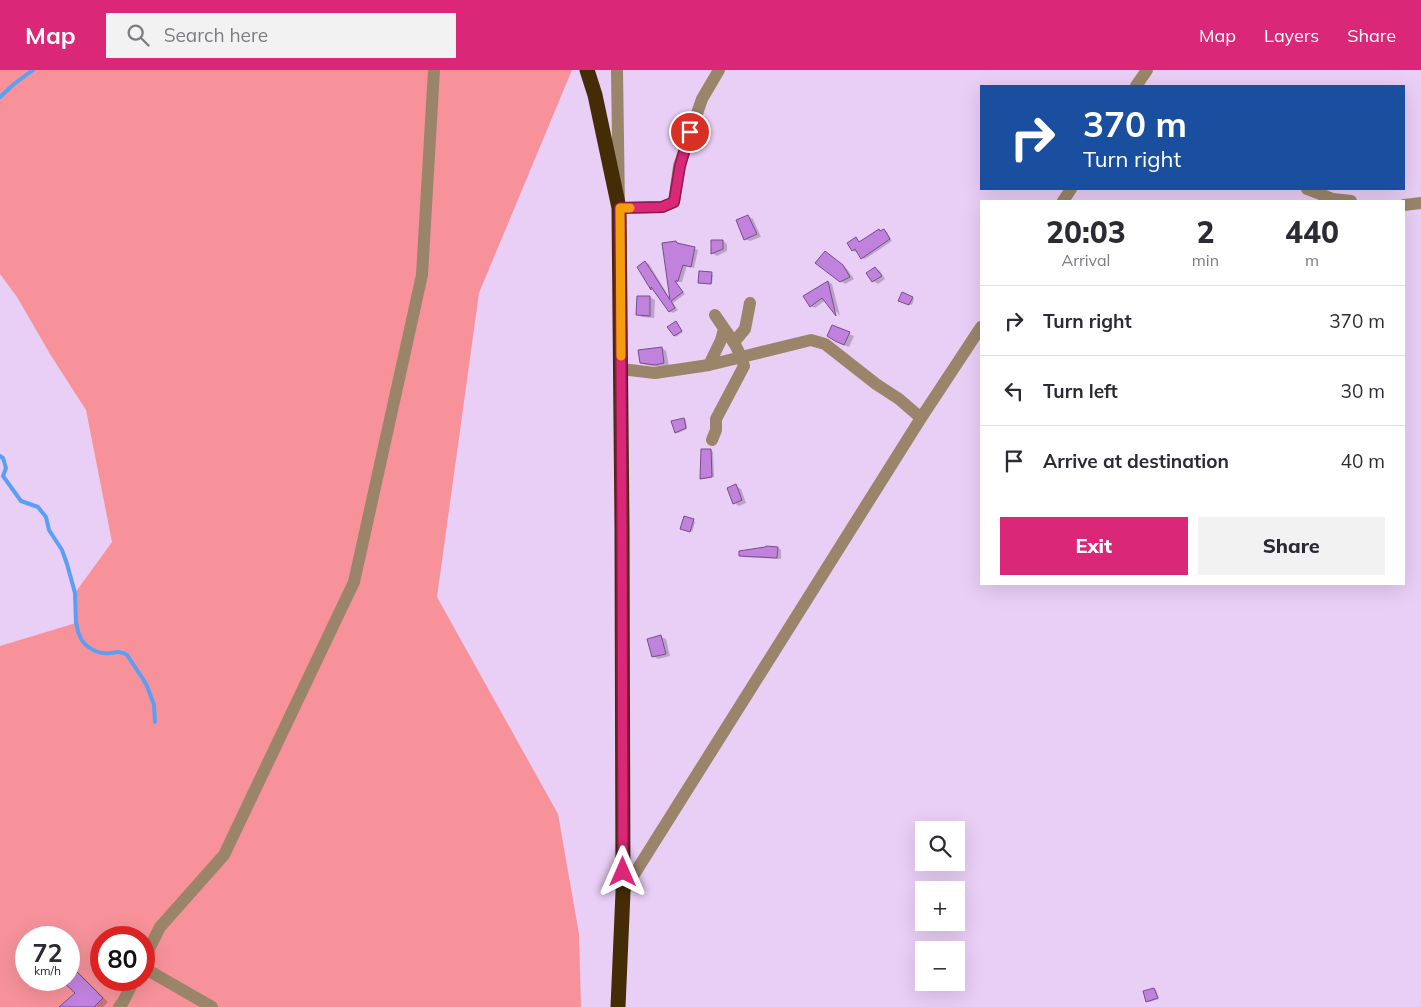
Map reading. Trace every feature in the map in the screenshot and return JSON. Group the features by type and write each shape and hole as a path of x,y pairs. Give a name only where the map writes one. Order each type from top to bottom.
{"highway":[{"path":"587,70 595,95 620,208 623,892 618,1007"}],"street":[{"path":"155,937 160,927 224,855 354,582 422,275 434,70"},
{"path":"618,70 620,208 662,207 674,202 680,166 702,99 719,70"},
{"path":"1310,190 1333,199 1342,200"},
{"path":"1405,205 1421,203"},
{"path":"734,342 745,329 750,303"},
{"path":"712,440 716,430 716,419 744,366 742,356 715,315"},
{"path":"708,365 721,340 724,329"},
{"path":"623,892 921,418 980,329"},
{"path":"621,368 655,372 708,365 811,340 825,344 876,384 899,399 921,418"},
{"path":"155,974 212,1007"},
{"path":"118,1007 128,991"}],"shaded area":[{"path":"0,70 572,70 479,293 437,597 558,814 579,934 581,1007 0,1007 0,646 76,623 75,593 112,542 86,410 50,354 17,297 0,274"}],"building":[{"path":"748,215 757,234 744,240 736,220"},
{"path":"879,229 880,231 884,229 890,239 861,259 855,249 852,251 847,243 856,237 859,242"},
{"path":"711,240 723,240 723,249 711,254"},
{"path":"676,241 677,243 695,247 691,267 683,265 678,281 675,281 683,292 671,301 675,308 669,312 651,287 651,290 637,267 645,261 670,300 662,243"},
{"path":"825,251 843,265 850,277 840,282 815,263"},
{"path":"875,267 882,276 872,282 866,273"},
{"path":"699,271 712,272 711,284 698,283"},
{"path":"828,281 836,316 822,298 810,307 803,296"},
{"path":"902,292 913,297 909,305 898,301"},
{"path":"637,296 650,296 650,316 636,315"},
{"path":"676,321 682,331 674,336 667,327"},
{"path":"832,325 850,332 844,345 827,336"},
{"path":"662,347 664,363 655,365 640,363 638,350"},
{"path":"684,418 686,428 675,433 671,421"},
{"path":"701,449 711,449 712,477 700,479"},
{"path":"736,484 742,500 733,504 727,488"},
{"path":"684,516 694,519 690,532 680,529"},
{"path":"766,546 778,547 777,558 739,556 739,551"},
{"path":"661,635 666,654 652,657 647,639"},
{"path":"80,975 90,985 90,991 96,991 103,998 94,1007 59,1007 75,993 73,991 80,991"},
{"path":"1154,988 1158,998 1146,1002 1143,991"}],"waterway":[{"path":"0,97 33,70"},
{"path":"0,456 3,458 6,468 3,476 21,501 38,507 46,517 49,530 62,550 75,593 76,623 81,639 87,646 101,653 121,652 127,655 147,686 154,705 155,722"}],"slow traffic":[{"path":"621,356 620,208 630,208"}],"route":[{"path":"623,872 620,208 662,207 674,202 680,166 690,132"}]}
